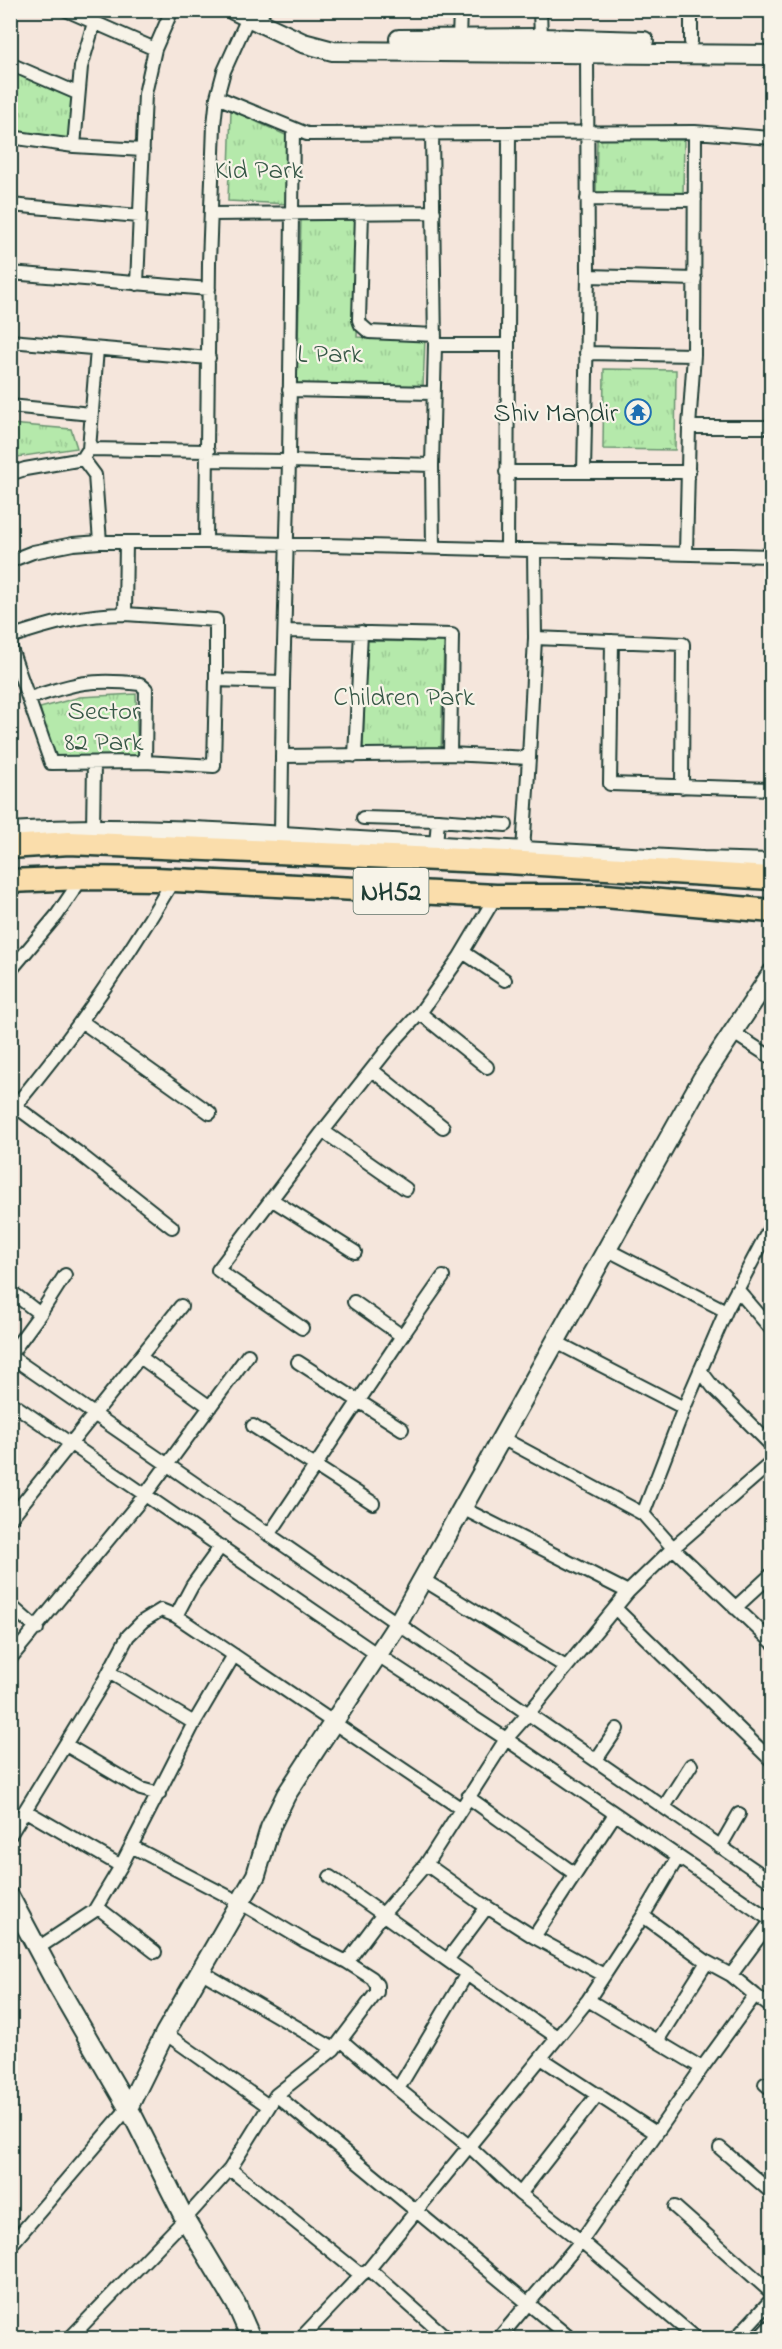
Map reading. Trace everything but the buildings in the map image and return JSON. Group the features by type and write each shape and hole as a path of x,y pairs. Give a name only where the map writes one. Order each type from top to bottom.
{"highway":[{"name":"NH52","path":"10,847 80,843 507,862 771,878"},
{"name":"NH52","path":"10,881 82,878 174,879 496,896 605,896 771,911"}],"street":[{"path":"66,10 155,49"},
{"path":"137,284 145,94 155,49 172,10"},
{"path":"459,39 460,10"},
{"path":"540,10 541,38"},
{"path":"691,10 691,42"},
{"path":"253,12 306,32 339,40 541,38 771,43"},
{"path":"253,12 303,43 333,51 771,55"},
{"path":"206,542 209,289 214,125 217,97 224,71 253,12"},
{"path":"74,146 81,67 94,23"},
{"path":"584,472 588,276 587,52"},
{"path":"10,64 78,93"},
{"path":"217,97 293,130 308,134 695,132 771,138"},
{"path":"281,836 288,544 293,130"},
{"path":"432,132 435,340 433,548"},
{"path":"686,554 689,427 694,355 695,132"},
{"path":"507,549 509,133"},
{"path":"10,137 74,146 143,150"},
{"path":"587,199 695,200"},
{"path":"10,205 139,216"},
{"path":"362,212 359,320 361,325 369,332 507,345"},
{"path":"212,214 434,212"},
{"path":"10,273 209,289"},
{"path":"588,276 695,279"},
{"path":"10,341 209,357"},
{"path":"97,349 86,454 95,475 100,542"},
{"path":"586,354 694,355"},
{"path":"289,390 433,393"},
{"path":"10,406 91,414"},
{"path":"689,427 771,427"},
{"path":"10,474 86,454 208,456 432,465"},
{"path":"506,472 689,472"},
{"path":"10,561 33,552 73,544 100,542 206,542 771,556"},
{"path":"125,614 126,542"},
{"path":"523,851 535,638 534,550"},
{"path":"10,637 60,621 96,614 216,620 214,766 145,762 51,763 10,646"},
{"path":"286,631 452,635 450,754"},
{"path":"356,756 361,632"},
{"path":"535,638 683,644 682,787"},
{"path":"612,641 610,784 771,789"},
{"path":"216,680 283,682"},
{"path":"30,698 72,683 91,681 140,684 146,689 145,762"},
{"path":"282,756 450,754 529,758"},
{"path":"93,829 94,763"},
{"path":"363,818 506,825"},
{"path":"436,846 438,820"},
{"path":"10,832 93,829 281,836 771,863"},
{"path":"10,971 57,915 82,878"},
{"path":"172,1227 68,1145 13,1109 81,1021 174,879"},
{"path":"302,1328 218,1270 323,1131 395,1040 420,1013 463,952 496,896"},
{"path":"463,952 505,980"},
{"path":"10,2246 128,2108 165,2033 256,1875 270,1828 286,1795 397,1625 702,1079 771,973"},
{"path":"420,1013 487,1067"},
{"path":"81,1021 210,1113"},
{"path":"732,1032 771,1058"},
{"path":"372,1070 443,1127"},
{"path":"323,1131 406,1189"},
{"path":"271,1199 356,1252"},
{"path":"643,1514 684,1408 726,1311 771,1224"},
{"path":"606,1249 726,1311"},
{"path":"66,1275 10,1355 771,1882"},
{"path":"269,1535 313,1466 443,1276"},
{"path":"737,1289 771,1330"},
{"path":"13,1293 40,1314"},
{"path":"354,1302 402,1336"},
{"path":"10,1519 181,1305"},
{"path":"554,1341 684,1408"},
{"path":"10,1659 146,1495 248,1355"},
{"path":"140,1357 210,1407"},
{"path":"298,1362 402,1429"},
{"path":"700,1370 771,1446"},
{"path":"10,1402 771,1921 732,1975"},
{"path":"253,1426 373,1503"},
{"path":"500,1437 643,1514 673,1548 771,1642"},
{"path":"347,1962 383,1914 426,1863 506,1739 628,1592 673,1548 771,1461"},
{"path":"462,1508 628,1592"},
{"path":"176,1616 192,1586 221,1546"},
{"path":"735,1608 771,1574"},
{"path":"422,1579 566,1666"},
{"path":"10,1605 37,1629"},
{"path":"615,1608 771,1761"},
{"path":"10,1835 26,1812 129,1636 143,1621 161,1610 176,1616 460,1808"},
{"path":"38,1948 97,1907 159,1794 194,1723 234,1655"},
{"path":"109,1672 194,1723"},
{"path":"596,1760 617,1729"},
{"path":"66,1745 141,1789 159,1794"},
{"path":"663,1807 691,1765"},
{"path":"468,1797 575,1874"},
{"path":"26,1812 121,1866"},
{"path":"534,1937 615,1814"},
{"path":"720,1847 740,1814"},
{"path":"70,2338 230,2169 267,2105 276,2094 338,2045 377,1992 377,1984 372,1978 347,1962 303,1940 241,1903 131,1846"},
{"path":"301,2338 365,2272 418,2211 588,2000 602,1974 643,1916 678,1857"},
{"path":"426,1863 486,1907 534,1937 602,1974"},
{"path":"330,1877 557,2037"},
{"path":"10,1897 128,2108 185,2219 236,2304 251,2338"},
{"path":"97,1907 155,1953"},
{"path":"448,1959 486,1907"},
{"path":"643,1916 707,1962 732,1975 771,2008"},
{"path":"657,2041 707,1962"},
{"path":"202,1972 338,2045 398,2089 470,2147 520,2194 581,2241 696,2338"},
{"path":"398,2089 466,1975"},
{"path":"499,2338 581,2241 754,1995"},
{"path":"588,2000 702,2068"},
{"path":"165,2033 267,2105"},
{"path":"541,2058 656,2133"},
{"path":"276,2094 570,2338"},
{"path":"520,2194 598,2094"},
{"path":"720,2148 771,2193"},
{"path":"230,2169 447,2338"},
{"path":"675,2207 771,2293"},
{"path":"736,2338 771,2299"},
{"path":"759,2338 771,2324"}],"green space":[{"path":"11,66 77,93 74,146 11,137"},
{"name":"Kid Park","path":"231,110 290,137 289,204 228,201"},
{"path":"597,139 684,140 683,194 596,194"},
{"name":"L Park","path":"301,219 360,220 357,337 425,339 423,387 297,384"},
{"name":"Shiv Mandir","path":"604,369 676,370 675,450 603,449"},
{"path":"10,424 71,429 77,448 11,458"},
{"name":"Children Park","path":"366,641 444,642 441,752 363,750"},
{"name":"Sector 82 Park","path":"136,694 138,756 53,756 40,708 80,697"}],"place":[{"name":"Shiv Mandir","path":"638,412"}]}
